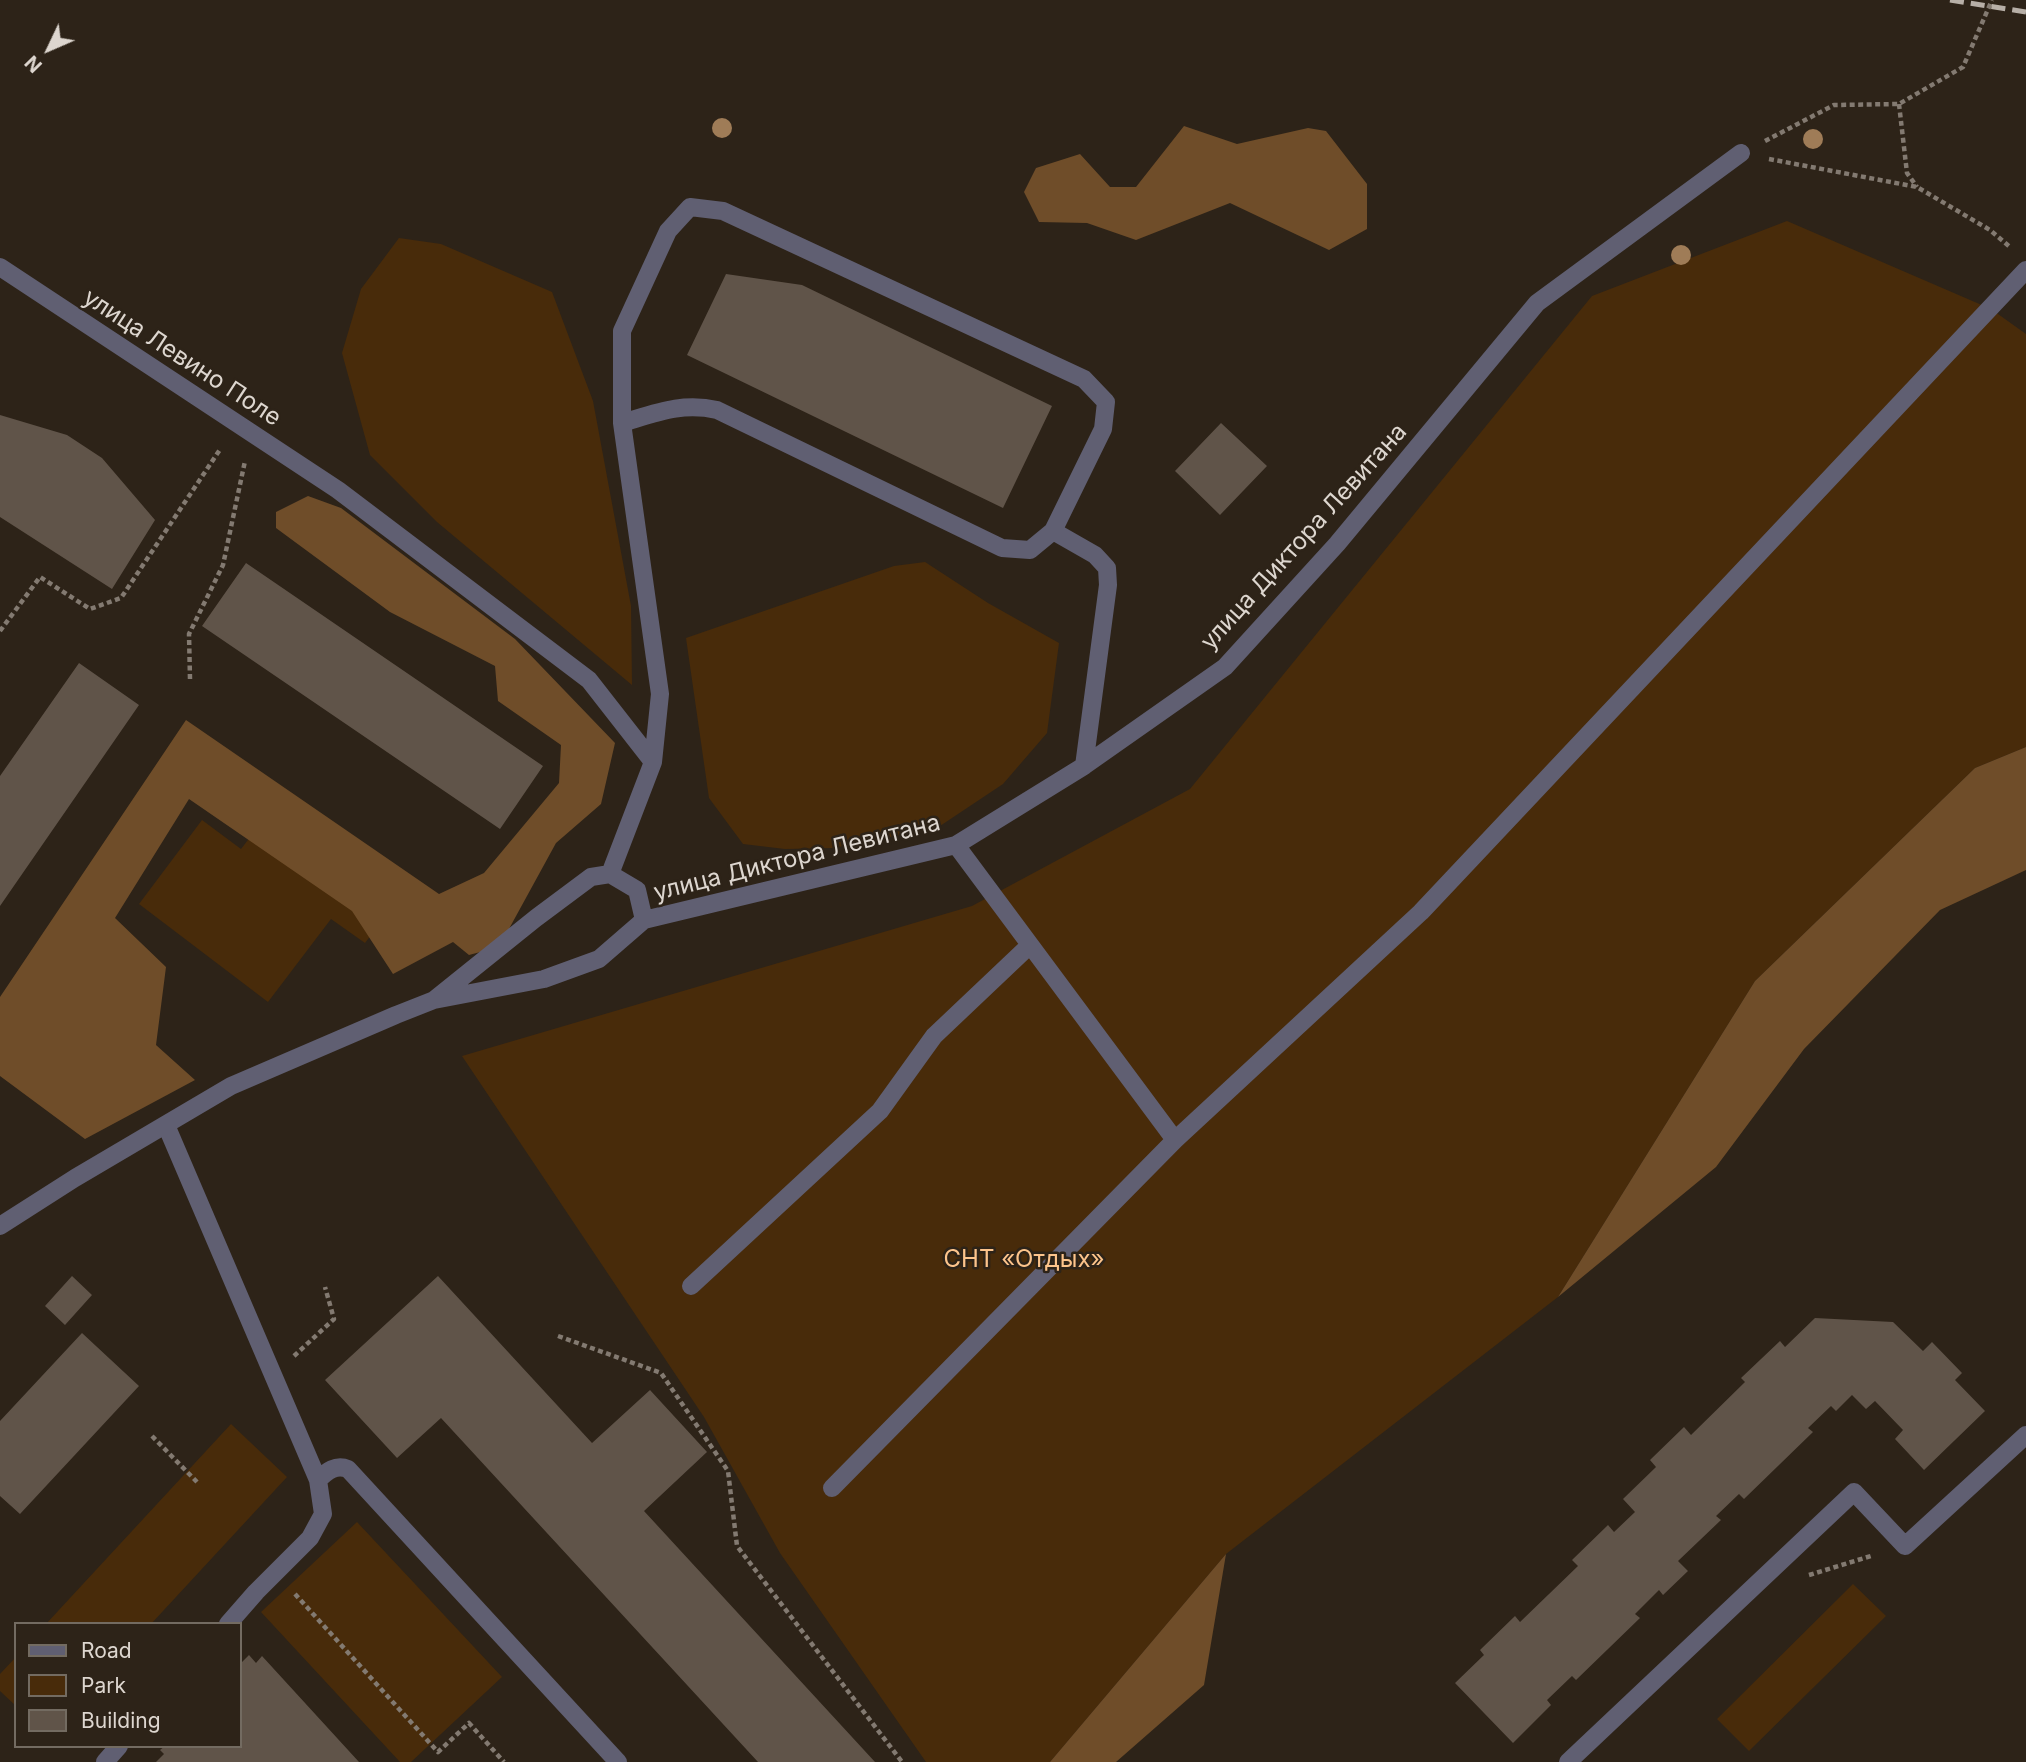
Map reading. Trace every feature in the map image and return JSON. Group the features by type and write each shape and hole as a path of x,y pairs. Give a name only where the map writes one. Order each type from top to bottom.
{"street":[{"name":"улица Диктора Левитана","path":"0,1226 75,1178 231,1086 396,1014 435,1000 544,979 599,959 644,920 956,845 1084,766 1225,667 1337,544 1537,303 1741,153"},
{"path":"610,874 653,762 660,694 622,423 622,331 668,231 690,207 723,211 1084,379 1106,402 1103,429 1053,531 1030,550 1002,548 718,410 699,406 678,407 622,423"},
{"name":"улица Левино Поле","path":"0,268 338,490 589,680 653,762"},
{"path":"832,1488 1175,1140 1421,912 2026,270"},
{"path":"1053,531 1095,555 1107,568 1108,585 1084,766"},
{"path":"956,845 1175,1140"},
{"name":"улица Диктора Левитана","path":"435,1000 591,877 610,874 637,890 644,920"},
{"path":"691,1286 880,1111 934,1036 1030,945"},
{"path":"166,1125 318,1480 323,1514 310,1538 230,1622"},
{"path":"1568,1762 1854,1492 1905,1546 2026,1435"},
{"path":"318,1480 334,1468 348,1469 618,1762"},
{"path":"105,1762 117,1748"}],"path":[{"path":"1741,153 1833,105 1899,104 1963,67 1992,0"},
{"path":"1899,104 1907,173 1917,187"},
{"path":"1741,153 1917,187 1990,230 2017,253"},
{"path":"0,631 40,577 90,609 121,598 244,428"},
{"path":"191,679 189,634 223,565 244,428"},
{"path":"273,1376 334,1319 325,1287"},
{"path":"558,1336 661,1373 728,1471 737,1546 902,1762"},
{"path":"152,1436 197,1482"},
{"path":"1798,1578 1905,1546"},
{"path":"275,1572 438,1752 469,1723 504,1762"}],"green space":[{"name":"СНТ «Отдых»","path":"1787,221 1991,309 2026,334 2026,747 1975,768 1755,981 1558,1297 1226,1554 1050,1762 926,1762 780,1553 704,1417 462,1056 972,906 1190,789 1592,296"},
{"path":"399,238 441,244 552,292 593,401 631,606 632,685 437,522 370,455 342,353 361,289"},
{"path":"925,562 988,603 1059,643 1047,733 1003,784 937,828 833,848 785,849 743,844 709,798 686,638 894,566"},
{"path":"278,801 402,894 365,943 331,919 268,1002 139,904 202,820 241,849"},
{"path":"231,1424 287,1477 153,1622 48,1622"},
{"path":"357,1522 502,1677 411,1762 400,1762 261,1612"},
{"path":"1853,1584 1886,1616 1749,1751 1717,1719"},
{"path":"14,1659 14,1704 0,1691 0,1674"}],"shaded area":[{"path":"1184,126 1237,144 1308,128 1326,131 1367,184 1367,229 1329,250 1230,203 1136,240 1087,223 1039,222 1024,192 1036,168 1080,154 1110,187 1136,187"},
{"path":"308,496 341,508 515,639 615,743 601,804 556,843 504,938 495,948 469,955 453,942 393,974 352,911 189,799 115,918 166,967 156,1045 195,1080 85,1139 0,1076 0,997 186,720 439,894 484,873 559,783 561,745 498,701 495,666 390,612 276,528 276,512"},
{"path":"2026,747 2026,870 1940,910 1804,1049 1716,1167 1558,1297 1755,981 1975,768"},
{"path":"1226,1554 1204,1685 1116,1762 1050,1762"}],"building":[{"path":"726,274 802,285 1052,406 1003,508 687,355"},
{"path":"0,415 67,435 102,458 155,520 112,589 0,517"},
{"path":"1221,423 1267,466 1220,515 1175,471"},
{"path":"246,563 543,766 500,829 202,626"},
{"path":"79,663 139,705 0,906 0,776"},
{"path":"72,1276 92,1295 65,1325 45,1306"},
{"path":"438,1276 592,1443 650,1390 707,1452 644,1511 875,1762 758,1762 441,1418 397,1458 325,1380"},
{"path":"1815,1318 1893,1322 1923,1351 1932,1342 1962,1373 1955,1380 1985,1411 1924,1470 1895,1439 1903,1430 1875,1401 1866,1409 1852,1395 1836,1411 1831,1406 1808,1428 1813,1432 1744,1499 1739,1494 1716,1516 1721,1520 1678,1561 1688,1571 1663,1595 1659,1590 1635,1614 1640,1618 1576,1680 1572,1676 1547,1700 1551,1705 1513,1743 1455,1683 1484,1655 1480,1650 1515,1616 1520,1622 1578,1566 1572,1560 1608,1525 1614,1532 1635,1512 1623,1499 1656,1467 1650,1460 1684,1427 1691,1435 1745,1382 1741,1378 1780,1341 1785,1347"},
{"path":"82,1333 139,1386 20,1514 0,1496 0,1421"},
{"path":"249,1655 256,1663 262,1656 359,1762 156,1762 164,1754 160,1750 162,1748 242,1748 242,1662"}],"railway":[{"path":"1950,0 2026,12"}]}
